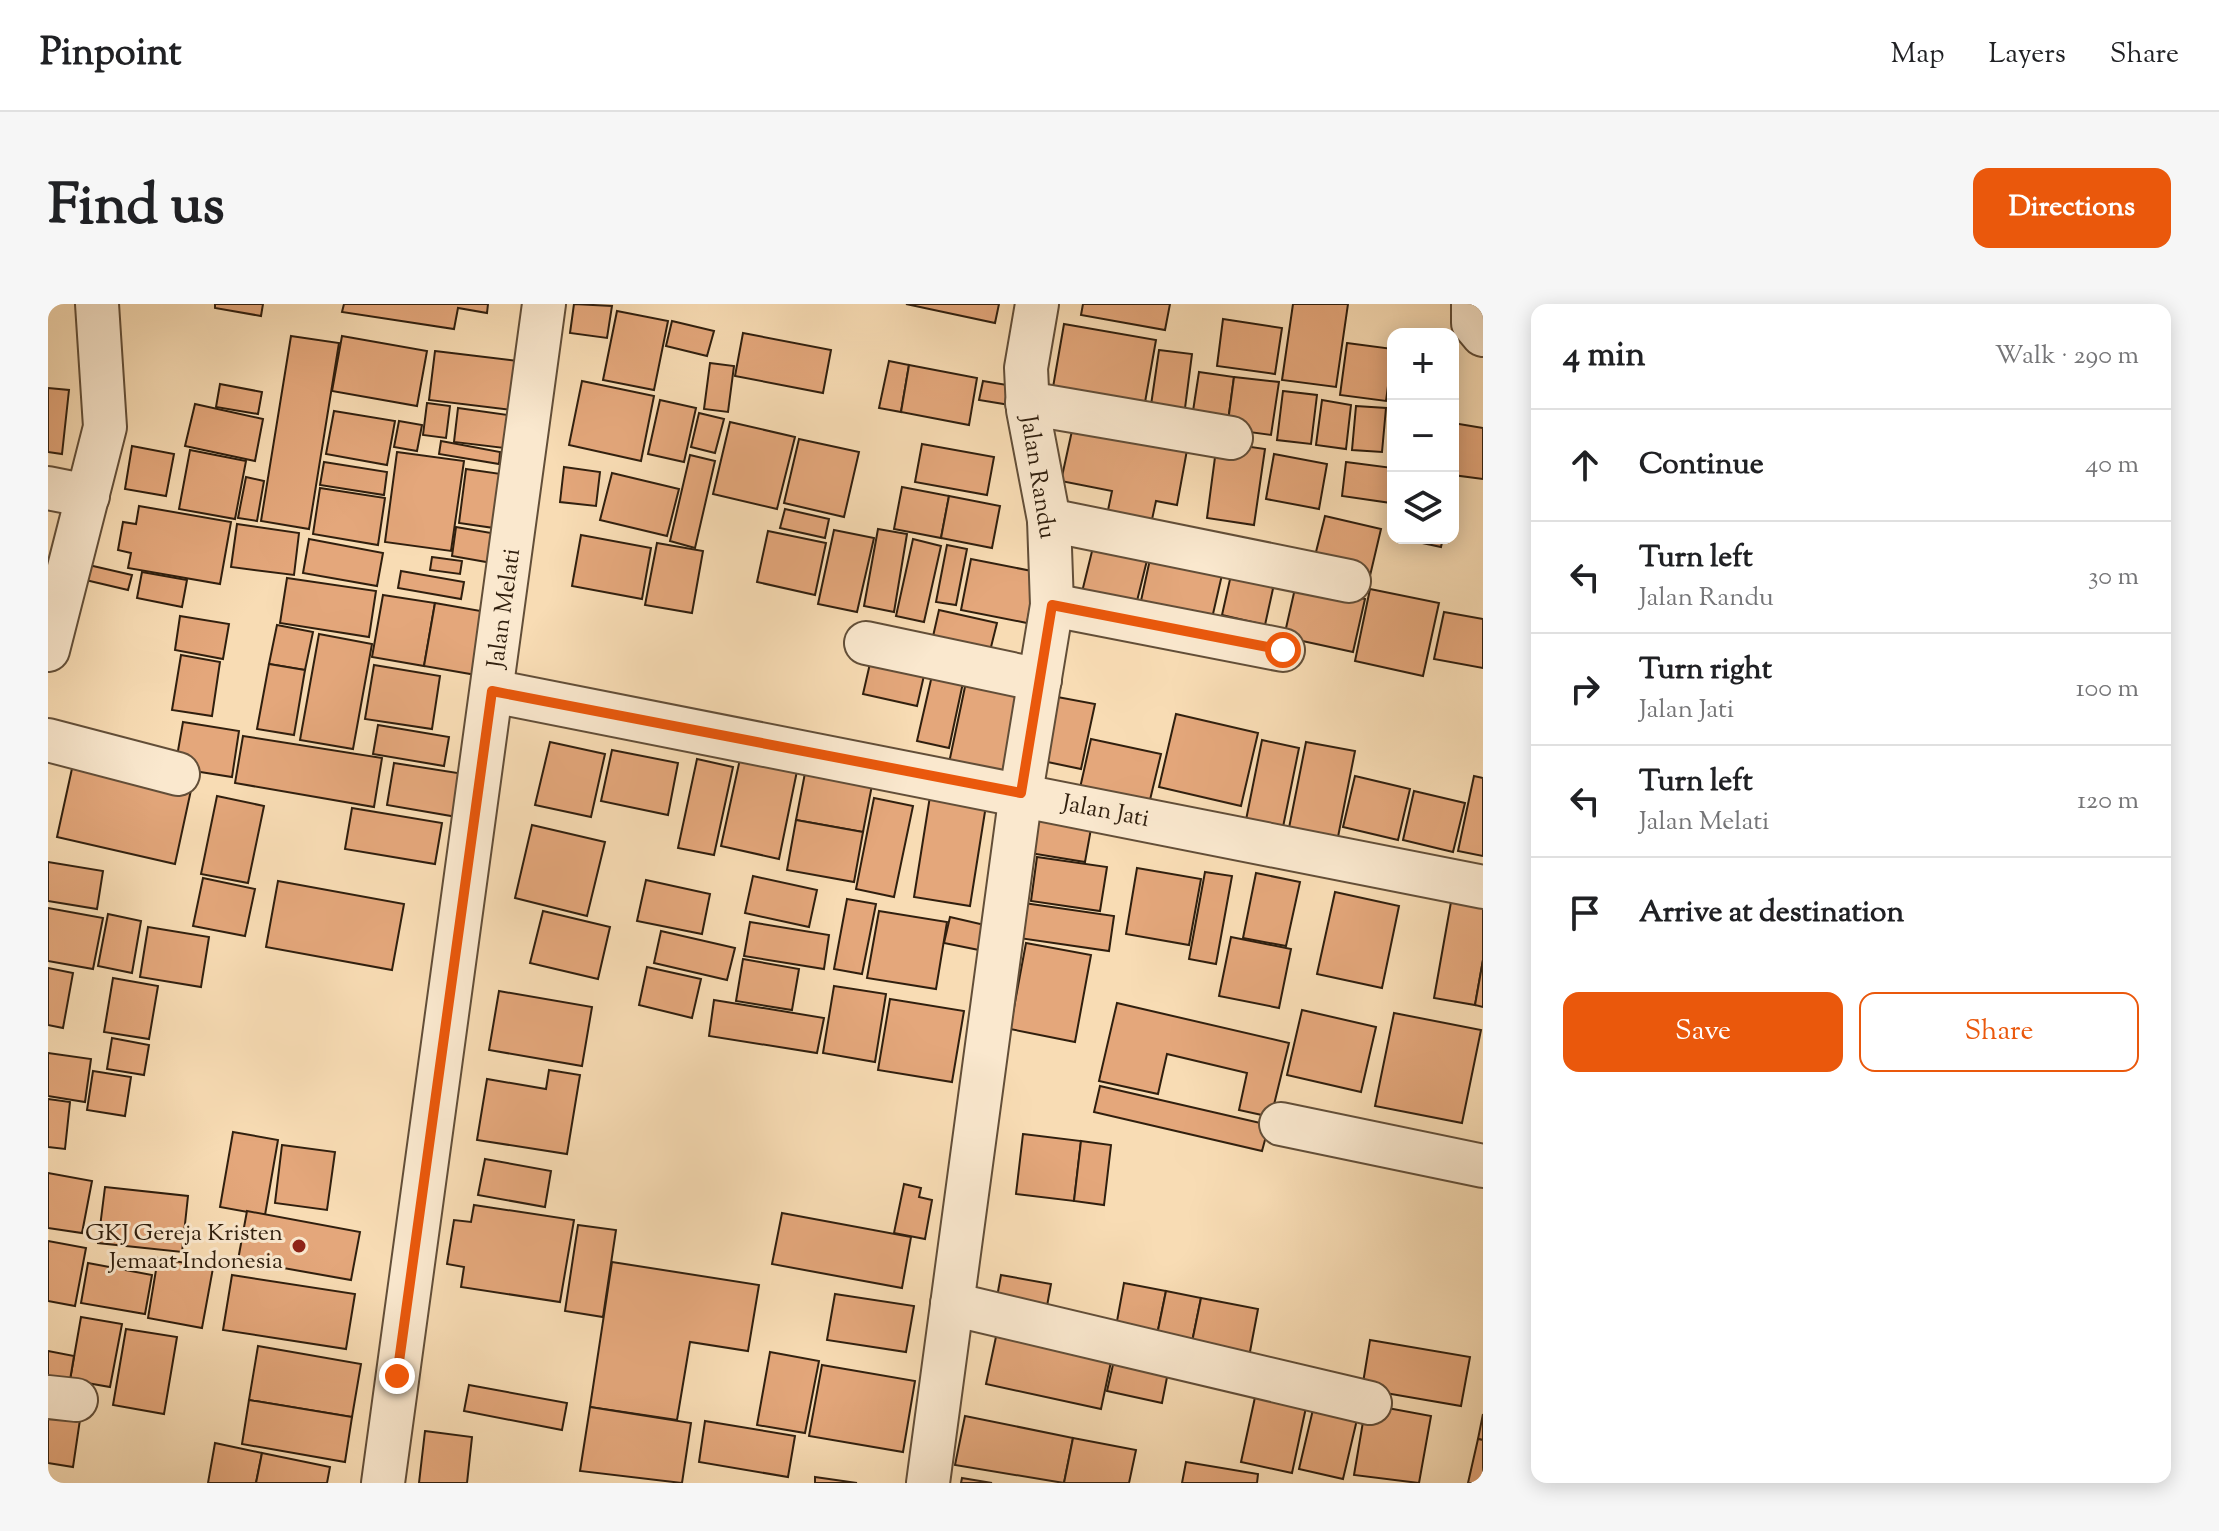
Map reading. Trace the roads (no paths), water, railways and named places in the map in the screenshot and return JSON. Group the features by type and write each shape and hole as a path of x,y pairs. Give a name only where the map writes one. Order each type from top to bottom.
{"street":[{"path":"48,650 105,427 97,304"},
{"name":"Jalan Melati","path":"383,1483 414,1379 492,691 544,304"},
{"name":"Jalan Randu","path":"928,1483 1021,793 1052,605 1049,520 1027,403 1026,368 1037,304"},
{"path":"1473,304 1473,323 1483,335"},
{"path":"1027,403 1231,438"},
{"path":"48,488 88,496"},
{"path":"1049,520 1349,581"},
{"path":"1052,605 1283,650"},
{"path":"866,643 1040,680"},
{"name":"Jalan Jati","path":"492,691 1021,793 1483,887"},
{"path":"48,740 178,774"},
{"path":"1281,1124 1483,1166"},
{"path":"952,1304 1370,1403"}],"place":[{"name":"GKJ Gereja Kristen Jemaat Indonesia","path":"299,1246"}]}
